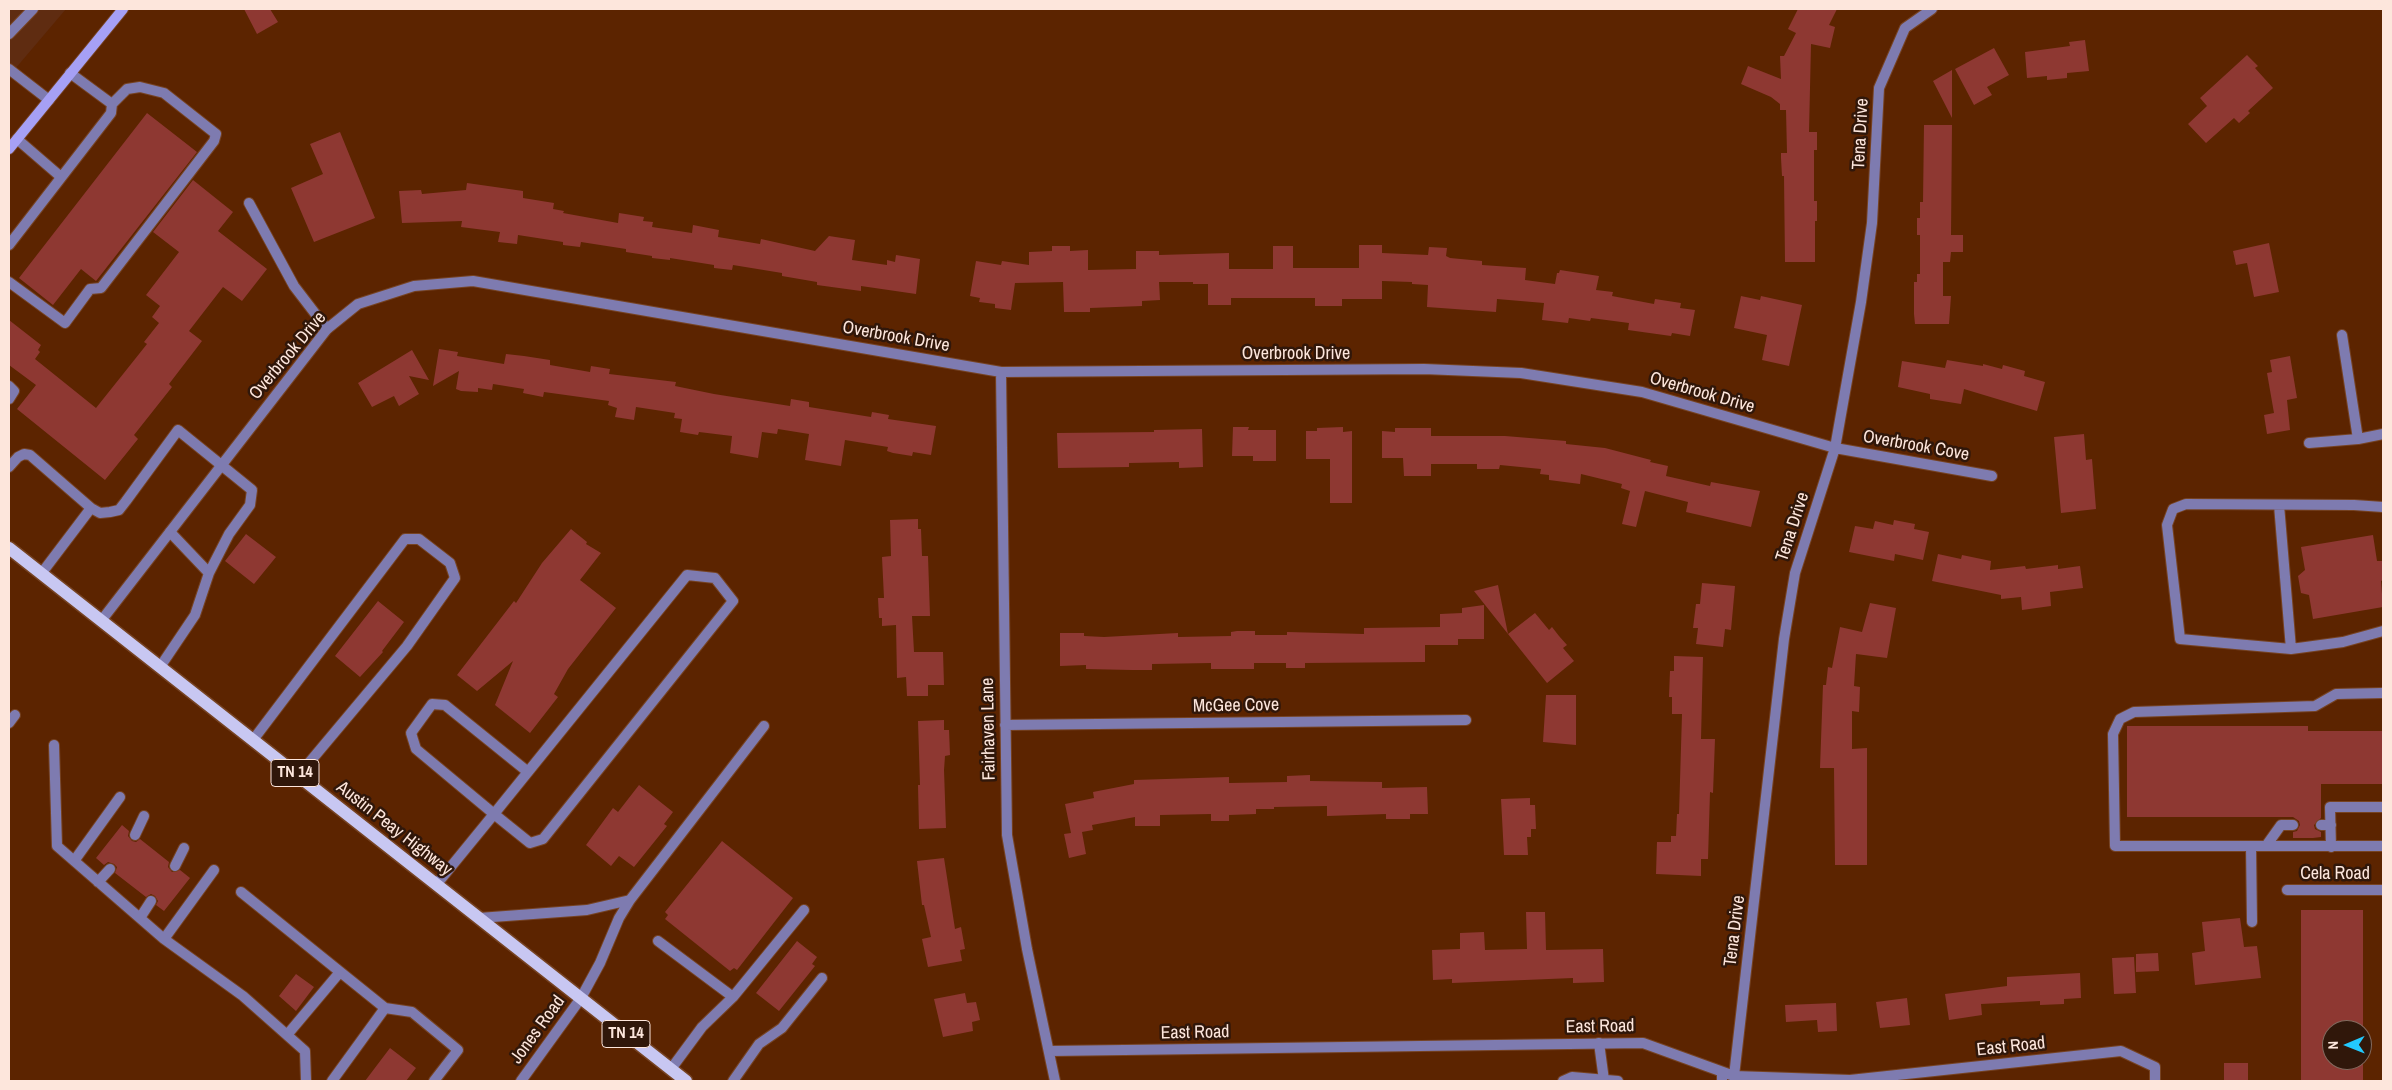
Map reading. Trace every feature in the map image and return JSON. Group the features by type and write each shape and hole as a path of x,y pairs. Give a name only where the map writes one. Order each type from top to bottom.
{"main road":[{"path":"9,150 123,9"},
{"name":"Austin Peay Highway","path":"9,548 686,1081"},
{"path":"671,1069 678,1081"}],"street":[{"path":"9,34 32,9"},
{"name":"Tena Drive","path":"1734,1076 1784,639 1795,574 1835,448 1861,302 1872,223 1880,88 1905,28 1932,9"},
{"path":"9,69 49,100"},
{"path":"70,73 112,104"},
{"path":"9,282 65,323 90,289 101,288 214,141 216,134 164,93 140,87 126,90 112,104 111,113 10,241"},
{"path":"17,139 62,177"},
{"path":"249,203 294,286 327,329"},
{"name":"Overbrook Drive","path":"101,621 327,329 358,304 414,286 472,281 1001,372 1424,369 1521,373 1642,392 1835,448"},
{"path":"2342,335 2358,439"},
{"name":"Fairhaven Lane","path":"1001,372 1007,834 1027,950 1056,1081"},
{"path":"9,386 14,391 9,399"},
{"path":"9,467 18,457 24,454 30,455 91,508 100,513 119,510 178,430 252,490 250,505 229,534 208,573 196,615 160,668"},
{"path":"2309,443 2358,439 2383,434"},
{"name":"Overbrook Cove","path":"1835,448 1992,476"},
{"path":"2383,507 2186,504 2173,509 2167,525 2180,639 2291,649 2343,642 2383,631"},
{"path":"2279,505 2291,649"},
{"path":"42,574 91,508"},
{"path":"170,532 208,573"},
{"path":"253,740 405,539 419,539 450,563 455,578 413,638 298,776"},
{"path":"436,885 494,814 528,772 687,575 715,578 733,601 543,839 530,843 494,814 416,749 411,733 432,704 446,704 528,772"},
{"path":"2383,693 2336,694 2315,706 2134,712 2120,719 2113,734 2115,846 2383,846"},
{"name":"McGee Cove","path":"1005,725 1466,720"},
{"name":"Jones Road","path":"521,1081 581,998 600,963 618,918 630,900 764,726"},
{"path":"54,745 57,846 164,939 244,996 306,1051 306,1081"},
{"path":"74,861 120,797"},
{"path":"2331,847 2326,825 2330,807 2383,807"},
{"path":"135,835 144,816"},
{"path":"2266,846 2281,826 2293,825"},
{"path":"2251,846 2252,922"},
{"path":"175,866 184,848"},
{"path":"98,882 110,869"},
{"path":"164,939 214,870"},
{"name":"Cela Road","path":"2287,890 2383,890"},
{"path":"241,892 385,1008 412,1012 458,1050 434,1081"},
{"path":"479,918 587,910 630,900"},
{"path":"140,918 151,901"},
{"path":"671,1069 702,1027 733,997 804,910"},
{"path":"658,940 733,997"},
{"path":"288,1035 340,972"},
{"path":"733,1081 759,1044 782,1028 822,978"},
{"path":"332,1081 385,1008"},
{"name":"East Road","path":"1050,1051 1643,1043 1722,1077 1850,1080 2121,1051 2155,1067 2155,1081"},
{"path":"1600,1044 1604,1080"},
{"path":"1563,1081 1572,1077 1618,1081"}],"shaded area":[{"path":"9,9 66,9 9,76"}],"building":[{"path":"244,9 270,9 278,22 257,34"},
{"path":"1798,9 1837,9 1829,25 1835,27 1830,48 1811,44 1809,132 1817,132 1817,150 1814,150 1814,201 1817,201 1815,262 1785,262 1784,176 1782,176 1781,153 1787,153 1786,110 1780,110 1780,104 1771,97 1741,84 1748,66 1781,79 1780,56 1784,56 1796,33 1788,29"},
{"path":"2085,40 2089,71 2067,73 2067,78 2047,80 2047,76 2027,78 2025,52 2070,46 2069,42"},
{"path":"1994,48 2009,75 1987,87 1992,95 1974,105 1955,69"},
{"path":"2247,55 2258,66 2255,68 2273,88 2248,111 2250,113 2239,123 2234,118 2206,143 2188,124 2207,106 2200,98"},
{"path":"1952,70 1952,118 1933,81"},
{"path":"147,113 197,152 96,281 81,269 53,305 19,278"},
{"path":"1924,125 1952,125 1951,235 1963,235 1963,252 1951,252 1950,262 1943,262 1943,296 1951,296 1949,324 1915,324 1914,282 1917,282 1917,274 1920,274 1920,235 1917,235 1917,218 1920,218 1920,202 1923,202"},
{"path":"340,132 375,218 314,242 291,188 323,174 310,144"},
{"path":"193,180 233,212 218,231 267,269 242,301 223,287 189,331 202,341 169,384 172,387 134,435 138,439 105,480 17,409 36,385 9,365 9,320 41,345 38,350 40,352 35,359 96,408 147,344 144,342 159,323 152,317 160,306 146,295 179,252 153,232"},
{"path":"467,183 523,191 523,198 554,203 553,209 564,211 563,213 618,223 619,213 644,217 643,221 653,222 652,227 692,233 693,225 719,230 718,237 760,244 761,239 815,251 829,236 855,240 852,260 887,265 887,260 895,262 896,255 920,259 916,294 861,286 861,291 817,285 817,282 782,276 782,273 733,265 732,270 714,268 714,265 670,258 670,260 652,258 652,256 626,252 626,249 581,242 580,247 563,245 563,242 518,235 517,244 498,242 500,232 461,227 462,221 402,223 399,191 421,190 422,194 466,190"},
{"path":"2269,243 2279,292 2254,297 2247,263 2236,265 2233,251"},
{"path":"1359,245 1382,245 1382,253 1428,255 1429,247 1447,248 1446,256 1450,258 1482,261 1482,265 1526,268 1525,280 1555,284 1557,273 1560,270 1599,276 1596,290 1613,292 1612,296 1654,304 1655,299 1681,303 1680,308 1695,310 1690,336 1672,333 1671,336 1628,330 1629,323 1591,318 1590,321 1569,318 1568,323 1542,320 1544,303 1497,299 1496,312 1427,307 1428,285 1412,284 1412,282 1382,281 1382,299 1342,299 1342,306 1315,306 1315,298 1231,298 1231,305 1208,305 1208,284 1193,284 1193,282 1159,282 1160,300 1142,301 1142,306 1090,308 1090,312 1064,312 1063,282 1015,283 1011,310 995,308 995,304 979,302 980,298 970,296 976,261 1001,265 1002,261 1029,265 1029,252 1052,251 1052,246 1070,246 1070,251 1088,250 1088,270 1136,269 1136,251 1159,251 1159,255 1229,253 1229,269 1273,269 1273,246 1293,246 1293,268 1359,268"},
{"path":"1741,296 1760,300 1761,296 1802,305 1789,366 1762,360 1767,335 1734,328"},
{"path":"439,349 458,352 457,356 504,364 506,354 550,360 550,365 590,372 591,366 610,369 609,374 676,382 675,386 790,406 791,399 809,402 809,407 871,417 872,412 889,415 888,419 936,426 931,455 913,452 912,456 893,453 887,451 888,447 845,440 841,466 805,460 809,434 778,429 777,434 762,432 758,458 730,453 732,436 699,432 698,435 680,432 682,419 674,418 675,413 636,407 634,420 615,417 617,408 608,405 609,401 544,392 543,397 523,393 524,389 493,384 492,390 478,388 478,392 461,391 456,389 459,371 433,386"},
{"path":"412,350 429,380 409,376 419,394 399,406 394,396 372,407 358,383"},
{"path":"2290,356 2297,398 2287,400 2290,430 2267,434 2264,415 2274,413 2267,373 2272,372 2270,360"},
{"path":"1947,360 1983,366 1983,364 2002,369 2003,365 2025,371 2024,376 2045,382 2037,411 1964,389 1961,404 1930,399 1930,394 1898,387 1902,361 1945,368"},
{"path":"1233,427 1249,427 1248,430 1276,430 1276,461 1253,461 1253,456 1232,456"},
{"path":"1343,427 1343,432 1352,431 1352,503 1330,503 1330,459 1306,459 1306,431 1317,431 1317,428"},
{"path":"1395,428 1431,428 1431,436 1505,436 1566,441 1566,444 1605,448 1651,460 1650,462 1668,466 1666,476 1710,486 1711,482 1760,491 1751,527 1686,512 1688,502 1645,491 1636,527 1622,524 1630,491 1621,488 1622,484 1581,474 1580,484 1549,480 1549,475 1540,474 1541,469 1500,465 1499,469 1477,469 1477,464 1431,464 1431,476 1404,476 1403,458 1382,458 1382,431 1395,432"},
{"path":"1202,429 1203,467 1179,468 1179,462 1129,463 1129,467 1058,468 1057,433 1154,432 1154,430"},
{"path":"2084,434 2086,460 2092,459 2096,509 2061,513 2054,437"},
{"path":"918,519 918,529 921,529 922,556 928,556 930,616 912,616 914,652 943,652 944,685 928,685 928,696 907,696 906,677 897,678 896,625 882,626 882,618 879,618 878,598 884,598 882,557 891,556 890,520"},
{"path":"1894,520 1915,524 1914,529 1929,532 1923,560 1895,554 1894,561 1849,552 1855,526 1873,529 1875,521 1893,525"},
{"path":"571,529 587,542 586,544 601,553 580,580 616,608 568,669 554,694 558,697 530,733 495,705 513,661 477,691 457,675 514,601 516,603 542,563"},
{"path":"246,534 276,557 254,584 225,561"},
{"path":"2373,535 2377,561 2383,561 2383,580 2381,581 2383,607 2313,619 2309,595 2301,593 2298,576 2305,570 2301,547"},
{"path":"1938,554 1961,559 1962,555 1991,561 1990,570 2025,566 2026,569 2058,565 2058,569 2080,566 2083,588 2050,592 2051,606 2022,610 2021,597 2001,599 2001,595 1932,581"},
{"path":"1702,583 1735,586 1731,630 1725,629 1723,647 1696,644 1698,628 1693,628 1696,604 1700,604"},
{"path":"1498,585 1508,634 1474,591"},
{"path":"378,601 404,622 383,652 360,677 335,656"},
{"path":"1870,603 1896,608 1887,658 1856,654 1854,686 1860,687 1859,712 1852,711 1852,749 1867,748 1867,865 1835,865 1834,768 1820,768 1823,685 1826,685 1828,667 1832,668 1840,627 1862,632"},
{"path":"1484,605 1484,639 1458,639 1458,645 1425,645 1425,662 1305,663 1305,668 1286,668 1286,663 1254,663 1254,669 1211,669 1211,663 1152,664 1152,670 1086,669 1086,665 1060,666 1060,633 1084,633 1084,636 1104,637 1178,633 1178,637 1231,636 1231,632 1237,631 1255,631 1255,635 1287,635 1287,632 1364,634 1364,628 1440,627 1440,614 1462,613 1462,608"},
{"path":"1535,613 1549,630 1552,627 1567,645 1563,648 1574,661 1547,683 1508,634"},
{"path":"1674,656 1703,657 1701,739 1715,739 1713,793 1710,792 1708,859 1701,859 1701,876 1656,874 1657,842 1671,842 1671,836 1676,836 1677,814 1679,814 1682,714 1672,714 1672,697 1669,697 1670,671 1674,671"},
{"path":"1546,695 1576,695 1576,745 1543,742"},
{"path":"944,720 944,730 949,730 950,755 945,756 944,770 946,828 919,829 918,721"},
{"path":"2127,726 2308,726 2308,731 2383,731 2383,784 2321,784 2321,818 2314,825 2315,829 2321,832 2321,837 2293,838 2293,832 2297,831 2300,825 2299,821 2293,817 2127,817"},
{"path":"1310,775 1310,781 1382,782 1382,788 1427,787 1428,814 1410,814 1410,819 1386,819 1386,814 1327,816 1327,806 1274,807 1274,809 1256,809 1256,814 1229,815 1229,821 1211,821 1211,814 1160,815 1160,826 1135,826 1135,817 1092,825 1093,830 1082,832 1086,854 1069,858 1064,834 1071,833 1065,804 1094,798 1093,792 1134,784 1134,780 1229,777 1229,783 1287,782 1287,776"},
{"path":"639,785 673,812 664,824 667,826 634,867 619,856 611,866 586,845 613,808 618,812"},
{"path":"1530,798 1530,805 1535,805 1536,829 1531,829 1531,837 1527,837 1528,855 1504,855 1501,799"},
{"path":"122,825 129,831 128,836 132,841 136,842 140,839 169,862 168,867 172,872 180,870 190,878 164,911 156,905 158,901 155,896 151,894 146,897 115,873 117,867 114,864 108,862 104,865 96,858"},
{"path":"722,841 793,898 737,970 734,968 730,971 665,919 668,915 665,912"},
{"path":"944,858 955,929 961,927 965,949 960,950 962,961 928,967 922,939 931,937 924,905 922,905 917,861"},
{"path":"2301,910 2363,910 2363,1020 2322,1020 2322,1070 2363,1070 2363,1081 2301,1081"},
{"path":"1526,912 1545,912 1546,950 1603,949 1604,982 1573,983 1573,978 1452,983 1452,979 1433,980 1432,950 1460,949 1460,933 1484,932 1485,950 1527,949"},
{"path":"2240,918 2244,947 2257,946 2261,978 2195,985 2192,953 2205,951 2202,922"},
{"path":"797,941 817,957 812,964 815,966 779,1011 756,993"},
{"path":"2158,953 2159,971 2136,972 2136,954"},
{"path":"2134,957 2136,993 2114,994 2112,958"},
{"path":"2080,973 2081,998 2064,999 2064,1004 2040,1005 2040,1001 1981,1004 1982,1015 1949,1020 1945,994 2007,986 2007,977"},
{"path":"296,974 314,987 296,1011 279,996"},
{"path":"965,993 967,1003 976,1002 980,1020 972,1022 973,1031 943,1037 934,999"},
{"path":"1907,998 1910,1025 1880,1028 1876,1002"},
{"path":"1836,1003 1837,1031 1818,1032 1817,1020 1786,1022 1785,1005"},
{"path":"390,1048 416,1068 406,1081 365,1081"},
{"path":"2224,1063 2248,1063 2248,1081 2224,1081"}]}
